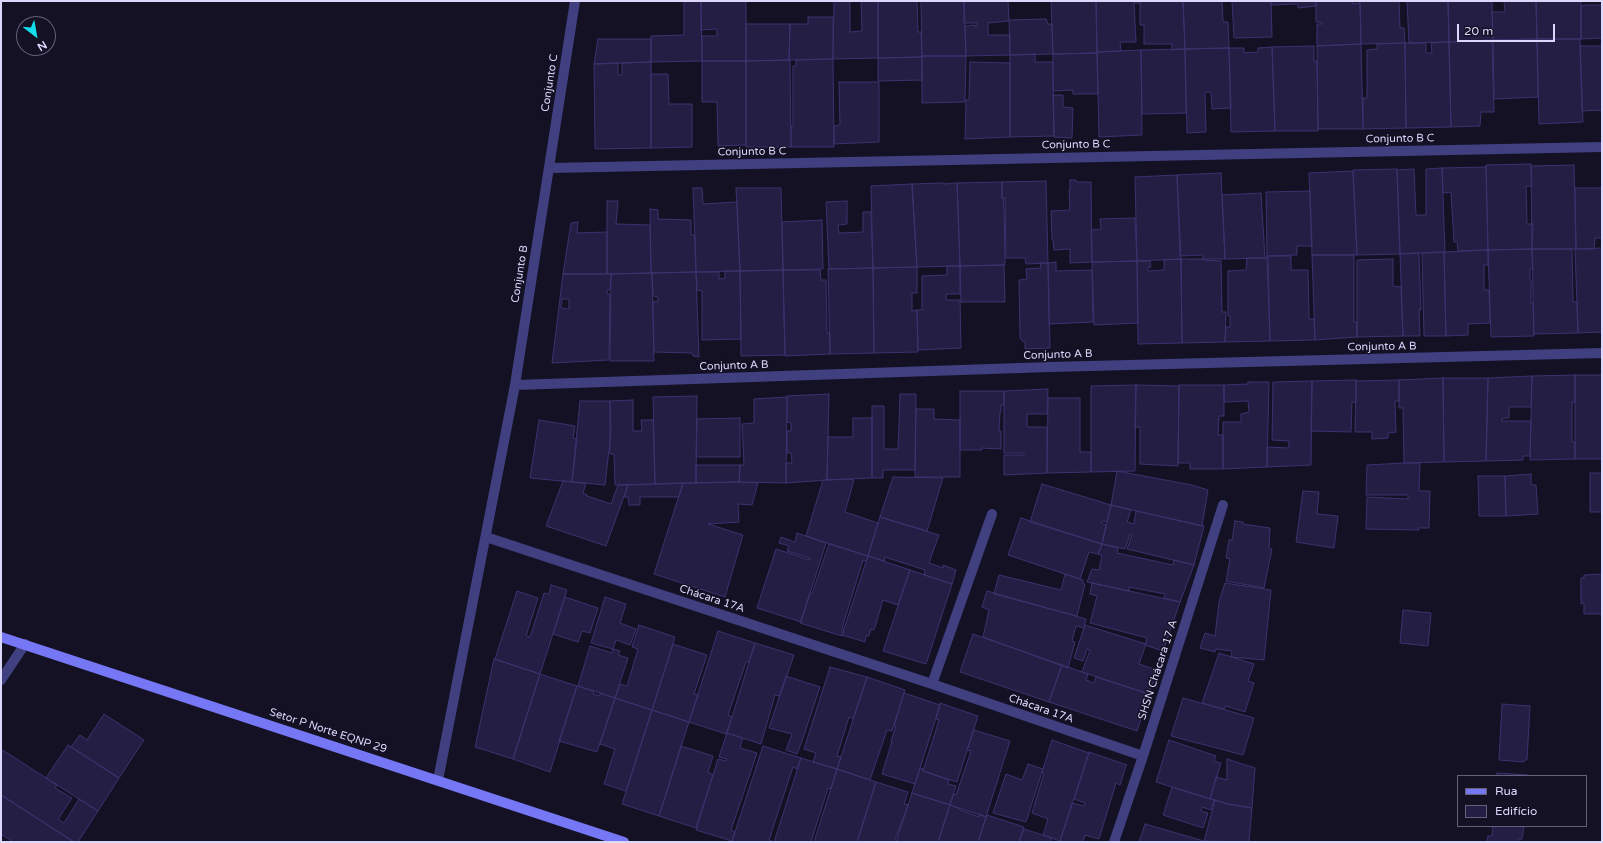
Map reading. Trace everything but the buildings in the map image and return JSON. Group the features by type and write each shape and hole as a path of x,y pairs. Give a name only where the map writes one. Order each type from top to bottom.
{"street":[{"name":"Conjunto C","path":"550,168 575,1"},
{"name":"Conjunto B C","path":"550,168 1602,147"},
{"name":"Conjunto B","path":"438,780 515,385 550,168"},
{"name":"Conjunto A B","path":"515,385 1042,368 1602,353"},
{"name":"SHSN Chácara 17 A","path":"1114,842 1223,505"},
{"path":"932,684 992,514"},
{"name":"Chácara 17A","path":"486,537 932,684 1143,756"},
{"name":"Setor P Norte EQNP 29","path":"1,637 624,842"},
{"path":"1,680 25,644"}]}
